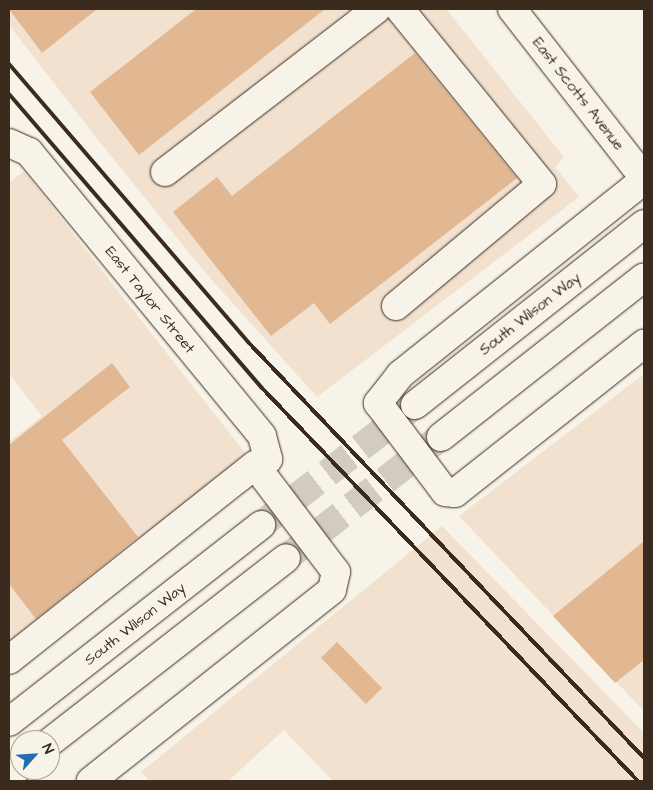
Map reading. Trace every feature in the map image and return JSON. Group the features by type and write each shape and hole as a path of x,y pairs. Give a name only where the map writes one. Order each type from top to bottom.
{"main road":[{"path":"165,172 377,9"},
{"path":"396,306 542,184 400,9"},
{"name":"East Scotts Avenue","path":"512,9 644,179"},
{"name":"East Taylor Street","path":"9,144 30,152 262,436 268,459 255,466"},
{"path":"644,179 400,374 378,403 445,492 455,494 644,344"},
{"name":"South Wilson Way","path":"416,404 644,224"},
{"path":"441,437 644,276"},
{"path":"9,660 255,466 336,572 332,590 96,780"},
{"name":"South Wilson Way","path":"9,722 261,525"},
{"path":"60,734 286,558"}],"shaded area":[{"path":"9,9 446,9 564,157 555,167 579,197 317,397 203,270 95,136 9,25"},
{"path":"24,171 249,458 9,645 9,442 42,416 9,374 9,183"},
{"path":"644,374 644,711 459,516"},
{"path":"442,526 644,733 644,781 333,781 284,730 228,781 150,781 141,772"}],"building":[{"path":"9,9 97,9 42,53"},
{"path":"196,9 325,9 139,155 90,92"},
{"path":"415,53 517,178 330,324 314,303 271,336 173,212 217,177 232,196"},
{"path":"112,363 130,387 62,440 138,537 36,619 9,584 9,445"},
{"path":"644,541 644,660 615,683 553,616"},
{"path":"337,642 382,688 366,704 321,658"}],"tunnel":[{"path":"261,525 415,405"},
{"path":"286,558 437,440"}],"railway":[{"path":"9,64 249,343 644,758"},
{"path":"9,94 262,388 638,781"}]}
